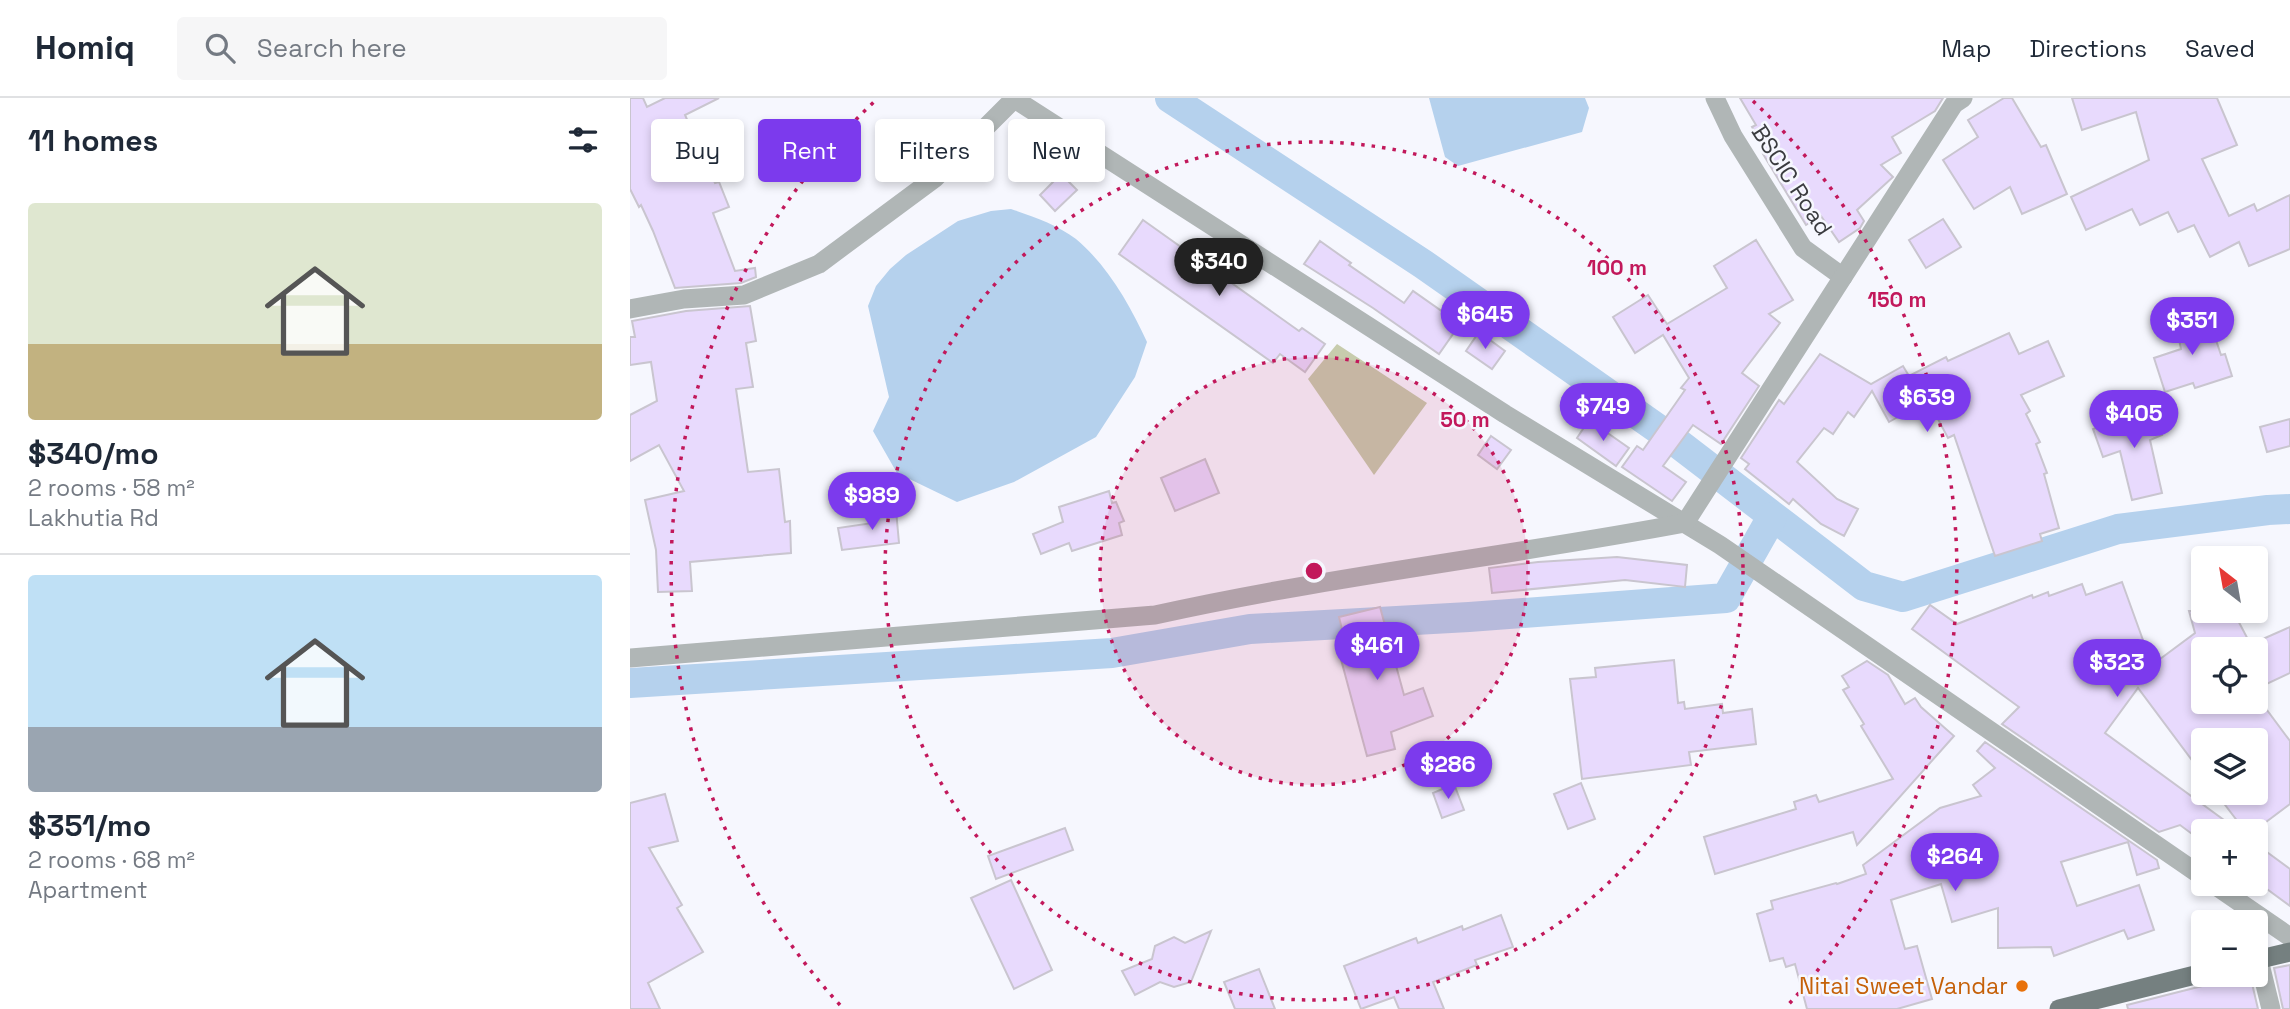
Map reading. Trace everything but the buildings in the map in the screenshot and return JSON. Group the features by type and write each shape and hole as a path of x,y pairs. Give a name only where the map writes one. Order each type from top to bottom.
{"main road":[{"path":"2268,957 2290,952"},
{"path":"2059,1009 2191,976"}],"street":[{"path":"630,309 684,299 744,295 819,264 935,178 1013,98 1505,414 1731,552 2191,869"},
{"name":"BSCIC Road","path":"1714,98 1733,136 1802,248 1843,277"},
{"path":"630,658 1155,615 1229,598 1402,568 1569,545 1685,523 1954,104 1963,98"},
{"path":"2230,896 2290,937"},
{"path":"2265,987 2271,1009"}],"green space":[{"path":"1337,344 1427,403 1374,475 1308,379"}],"water":[{"path":"1429,98 1585,98 1589,108 1582,132 1458,166 1445,157"},
{"path":"1011,209 1061,229 1088,250 1117,287 1147,342 1135,377 1096,437 1014,482 957,502 897,473 873,431 889,397 868,306 876,286 906,255 958,221 991,211"}],"waterway":[{"path":"1170,98 1423,264 1671,438 1864,586 1903,597 2118,529 2290,509"},
{"path":"630,683 1112,653 1250,629 1469,617 1726,598 1772,517"}],"place":[{"name":"Nitai Sweet Vandar","path":"2022,986"}]}
